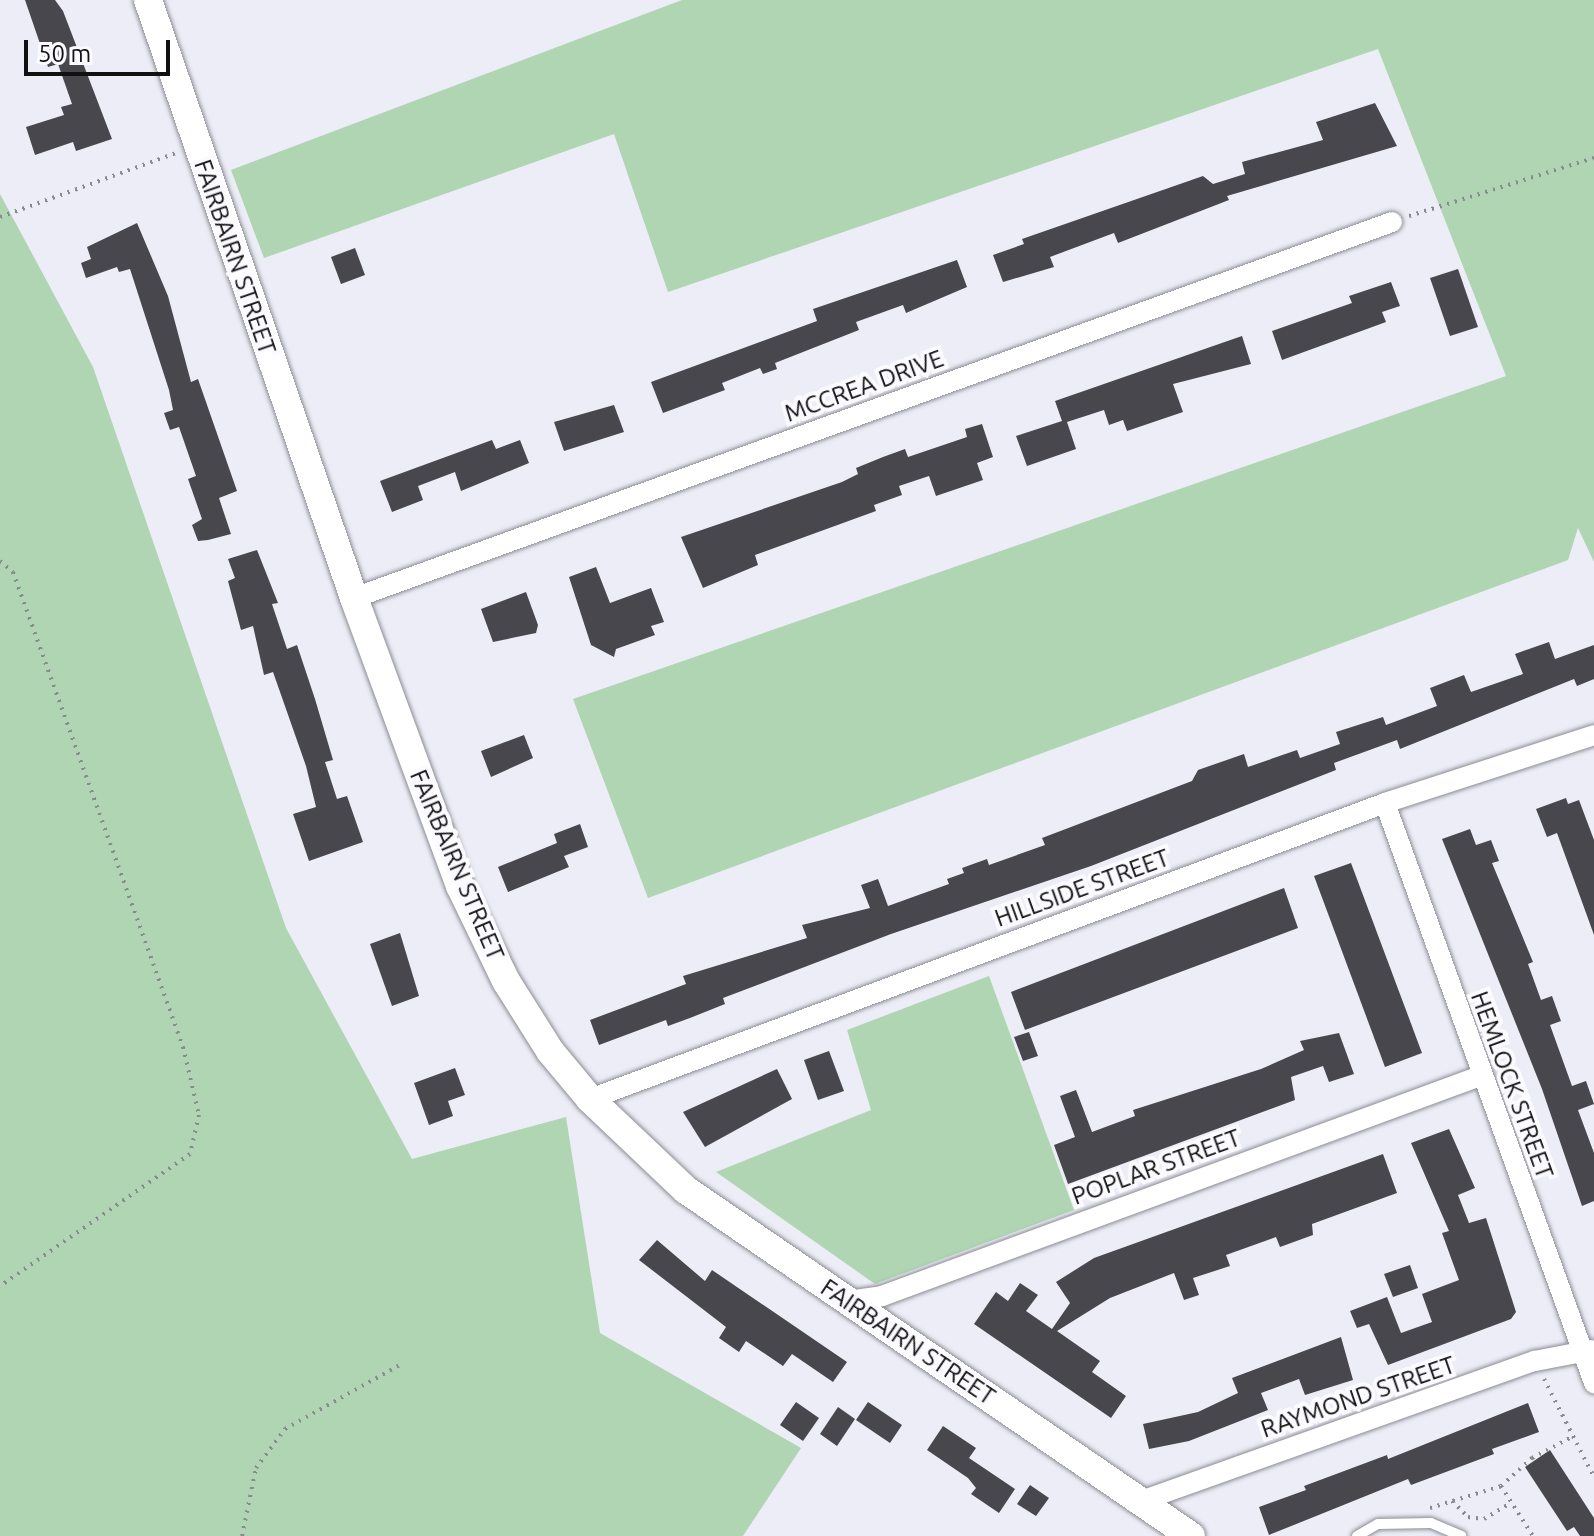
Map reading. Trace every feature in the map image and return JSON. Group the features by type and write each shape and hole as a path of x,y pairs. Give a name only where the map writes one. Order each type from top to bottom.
{"main road":[{"name":"FAIRBAIRN STREET","path":"148,0 354,598 460,886 506,981 550,1051 590,1099 686,1190 1191,1536"}],"street":[{"name":"MCCREA DRIVE","path":"354,598 1392,222"},
{"name":"HILLSIDE STREET","path":"590,1099 1385,803 1594,735"},
{"name":"HEMLOCK STREET","path":"1385,803 1480,1076 1588,1351 1594,1383"},
{"name":"POPLAR STREET","path":"848,1301 882,1296 1480,1076"},
{"name":"RAYMOND STREET","path":"1141,1501 1535,1361 1588,1351"}],"lane":[{"path":"1357,1536 1378,1524 1431,1523 1461,1536"}],"path":[{"path":"0,217 197,145"},
{"path":"1392,222 1594,158"},
{"path":"0,561 13,572 183,1047 199,1115 190,1154 0,1286"},
{"path":"1535,1361 1594,1477"},
{"path":"242,1536 256,1468 285,1429 402,1364"},
{"path":"1423,1510 1501,1486 1532,1458 1572,1437"},
{"path":"1501,1486 1533,1536"},
{"path":"1452,1501 1468,1517 1484,1519 1511,1503"}],"green space":[{"path":"682,0 1594,0 1594,562 1578,528 1568,560 648,898 573,699 1506,376 1378,49 668,292 614,134 264,258 231,170"},
{"path":"0,194 93,367 286,928 412,1159 566,1117 600,1333 801,1448 743,1536 0,1536"},
{"path":"989,976 1074,1210 875,1284 716,1172 871,1110 847,1030"}],"building":[{"path":"25,0 55,0 63,11 112,139 76,151 73,142 35,155 26,127 64,115 61,107 72,104 58,64 48,67"},
{"path":"1375,103 1397,146 1227,196 1229,200 1118,243 1114,233 1050,257 1054,267 1003,282 993,255 1024,244 1022,239 1203,176 1213,184 1245,174 1242,162 1323,140 1316,122"},
{"path":"137,223 168,296 191,382 198,379 237,491 219,498 231,534 198,541 192,525 202,519 188,479 196,476 179,427 170,430 164,413 173,410 169,390 130,269 119,272 117,267 86,278 81,263 91,259 87,247"},
{"path":"355,248 365,275 341,284 331,257"},
{"path":"957,260 967,287 906,313 903,305 856,322 859,330 775,363 777,369 763,374 760,368 722,383 725,390 663,413 651,382 817,321 813,309"},
{"path":"1458,269 1478,327 1450,336 1430,278"},
{"path":"1391,282 1400,306 1382,312 1386,322 1282,360 1272,331 1352,303 1349,296"},
{"path":"1242,336 1251,364 1173,384 1183,412 1127,431 1123,420 1109,425 1104,410 1067,422 1076,449 1027,466 1016,436 1062,421 1055,401"},
{"path":"614,405 624,432 564,451 554,422"},
{"path":"982,424 993,457 977,463 983,480 936,496 929,476 899,486 902,495 874,505 876,511 755,555 758,565 703,588 681,537 842,482 858,474 856,468 905,449 908,457 967,437 965,429"},
{"path":"492,440 496,449 520,440 529,463 461,491 455,472 418,486 423,500 392,512 380,481"},
{"path":"257,550 278,603 272,604 287,649 297,645 315,699 333,760 325,762 337,799 347,796 363,842 309,861 293,814 316,807 306,766 273,672 264,675 253,626 241,630 228,581 235,578 228,559"},
{"path":"596,567 610,603 651,588 664,622 651,626 655,635 616,649 614,657 591,645 569,577"},
{"path":"526,592 538,625 536,633 493,642 481,609"},
{"path":"1549,642 1555,659 1594,645 1594,679 1577,686 1574,679 1400,749 1397,740 1334,763 1336,770 1091,866 891,934 723,998 725,1004 690,1018 668,1026 666,1020 599,1045 590,1020 686,984 683,976 807,938 802,925 870,908 861,885 878,879 888,906 949,884 947,879 964,873 962,868 987,859 989,865 1045,845 1042,838 1192,781 1198,770 1244,754 1248,767 1297,750 1300,758 1340,744 1336,732 1383,717 1386,725 1437,706 1430,688 1464,675 1471,692 1523,674 1515,654"},
{"path":"524,735 533,758 491,777 481,751"},
{"path":"1566,798 1568,804 1579,800 1594,840 1594,935 1557,833 1547,837 1536,809"},
{"path":"580,824 588,847 564,856 569,867 508,892 498,867 557,843 554,834"},
{"path":"1470,829 1476,845 1491,840 1499,861 1492,863 1533,962 1528,964 1541,1000 1552,996 1561,1021 1550,1025 1572,1086 1586,1081 1594,1104 1578,1110 1594,1153 1594,1201 1582,1206 1542,1089 1442,839"},
{"path":"1351,863 1422,1053 1385,1067 1314,876"},
{"path":"1284,888 1298,928 1025,1030 1011,992"},
{"path":"400,933 419,996 392,1006 370,944"},
{"path":"1029,1032 1038,1056 1023,1061 1014,1037"},
{"path":"1339,1033 1354,1074 1329,1082 1323,1066 1291,1077 1295,1100 1068,1184 1054,1145 1075,1137 1060,1096 1076,1090 1092,1132 1135,1116 1133,1110 1261,1069 1304,1050 1300,1041"},
{"path":"829,1051 844,1091 818,1100 804,1060"},
{"path":"455,1068 465,1095 448,1101 453,1116 429,1125 414,1083"},
{"path":"777,1069 792,1099 705,1147 683,1112"},
{"path":"1449,1129 1475,1188 1458,1195 1469,1223 1486,1218 1516,1312 1511,1319 1388,1365 1369,1324 1357,1328 1350,1311 1387,1297 1401,1333 1432,1322 1422,1294 1459,1280 1442,1233 1449,1231 1411,1143"},
{"path":"1383,1154 1397,1193 1312,1224 1313,1235 1280,1247 1276,1237 1226,1255 1230,1266 1193,1278 1199,1295 1184,1300 1174,1273 1110,1298 1057,1331 1100,1361 1092,1372 1126,1396 1111,1418 974,1324 996,1292 1008,1301 1020,1283 1038,1295 1026,1311 1052,1329 1070,1303 1056,1282 1094,1258"},
{"path":"657,1240 705,1281 712,1270 847,1362 833,1382 792,1354 783,1366 746,1341 739,1352 719,1338 726,1327 639,1260"},
{"path":"1410,1265 1418,1288 1393,1297 1384,1274"},
{"path":"1341,1337 1353,1380 1305,1395 1299,1379 1261,1393 1268,1410 1189,1441 1149,1449 1143,1424 1198,1412 1238,1393 1232,1378"},
{"path":"796,1402 819,1418 803,1441 780,1425"},
{"path":"868,1402 902,1425 890,1443 856,1420"},
{"path":"1528,1403 1539,1432 1492,1449 1494,1454 1411,1485 1408,1479 1269,1535 1259,1507 1306,1490 1304,1486 1387,1455 1388,1459"},
{"path":"838,1407 855,1419 837,1446 820,1434"},
{"path":"943,1426 976,1448 969,1458 1015,1489 999,1513 971,1494 976,1488 968,1478 927,1450"},
{"path":"1550,1450 1594,1518 1594,1536 1580,1536 1574,1527 1567,1531 1525,1467"},
{"path":"1030,1485 1049,1498 1036,1516 1017,1504"}]}
